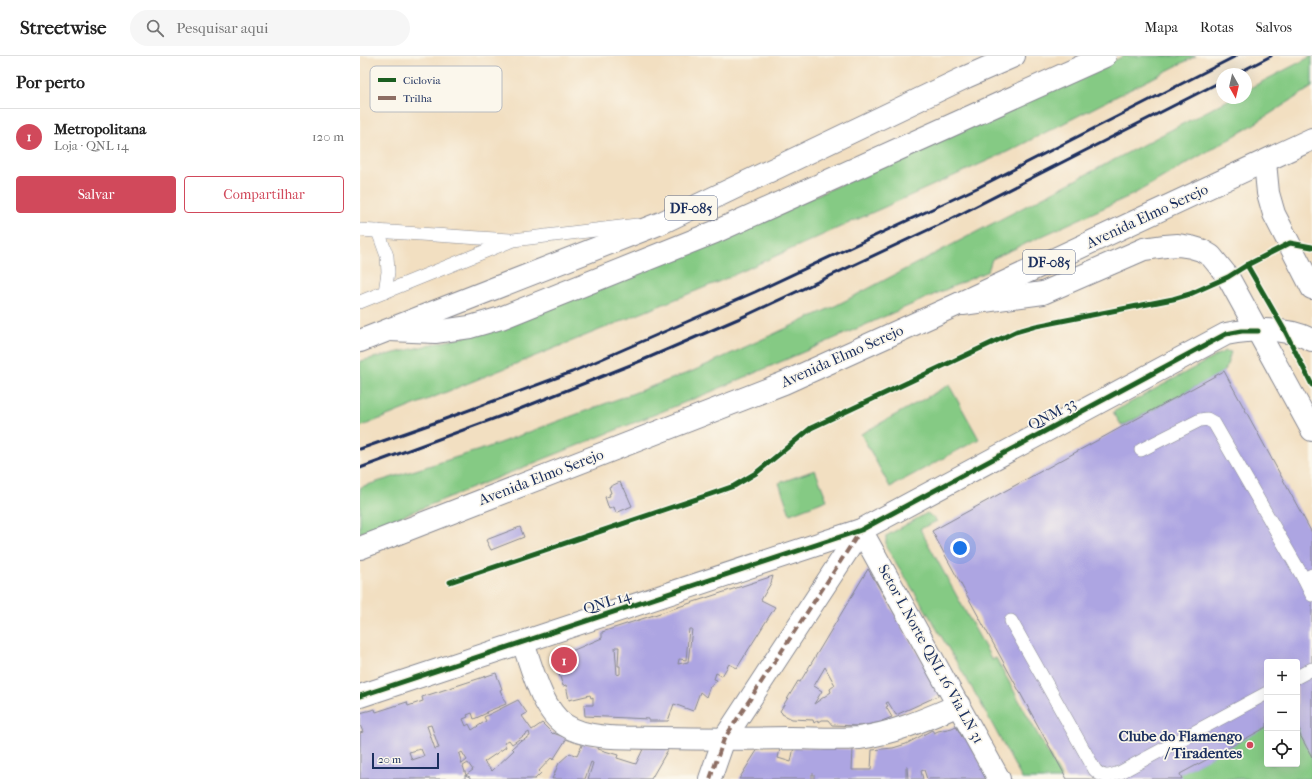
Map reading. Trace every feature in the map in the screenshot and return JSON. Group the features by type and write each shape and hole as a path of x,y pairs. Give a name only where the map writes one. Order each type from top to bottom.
{"main road":[{"name":"DF-085","path":"360,341 661,223 966,77 1014,56"},
{"path":"390,330 435,332 470,327 500,318 715,232 1105,56"},
{"name":"Avenida Elmo Serejo","path":"360,548 784,383 954,306 1312,139"},
{"path":"1265,162 1268,193 1274,214 1312,288"},
{"path":"954,306 1043,293 1144,249 1178,245 1191,246 1211,256 1228,278 1312,430"},
{"name":"QNM 33","path":"861,530 1226,334 1242,331 1285,331 1304,336 1312,340"},
{"path":"710,779 724,739 861,530"},
{"name":"QNL 14","path":"360,696 861,530"},
{"name":"Setor L Norte QNL 16 Via LN 31","path":"861,530 999,779"},
{"path":"523,643 540,691 553,713 564,725 582,733 606,736 724,739 858,738 890,732 910,726 959,705"}],"lane":[{"path":"360,230 513,240 661,223"},
{"path":"378,231 387,256 388,272 385,292"},
{"path":"360,302 513,240"},
{"path":"1141,450 1200,420 1207,420 1214,423 1308,577 1312,595"},
{"path":"1011,621 1095,770 1106,776 1113,776 1121,772 1264,695"},
{"path":"1300,675 1312,669"}],"green space":[{"path":"1124,56 1196,56 1007,152 718,282 360,427 360,361 464,337 824,192"},
{"path":"1312,56 1312,87 1248,128 1134,194 992,259 988,271 713,391 360,533 361,487 486,448 693,371 837,305 1221,104 1252,104 1252,87"},
{"path":"1225,351 1231,352 1225,371 1122,426 1113,412"},
{"path":"949,385 979,439 890,487 861,434"},
{"path":"815,470 827,500 790,514 779,483"},
{"path":"927,513 937,521 920,529 992,660 996,658 1062,779 1022,779 979,700 886,547 886,536"},
{"name":"Clube do Flamengo / Tiradentes","path":"1312,701 1312,779 1170,779 1264,728 1264,767 1300,767 1300,708"}],"building":[{"path":"1224,371 1312,533 1312,757 1300,735 1300,659 1264,659 1264,729 1180,774 1182,779 1067,779 932,531"},
{"path":"620,482 632,506 616,513 614,507 609,509 605,497 610,496 609,494 611,493 609,487"},
{"path":"520,527 524,537 491,550 486,540"},
{"path":"868,569 942,694 896,715 888,702 886,703 888,706 886,707 892,717 882,722 860,726 832,725 828,720 821,720 818,722 818,720 814,723 813,720 792,719 782,714 780,711 798,681 800,682","holes":["825,667 835,685 830,689 831,692 814,704 822,691 814,686"]},
{"path":"773,576 771,583 761,600 775,607 737,668 729,664 722,676 716,673 714,679 717,680 716,682 710,686 706,697 700,692 693,711 674,704 668,721 585,716 584,705 593,705 593,697 591,698 590,695 569,700 566,685 563,686 558,671 567,653 602,638 602,632","holes":["689,629 692,629 688,662 678,664 679,659 686,660","615,647 619,647 618,666 620,666 620,674 617,675"]},
{"path":"496,673 502,689 500,690 506,704 486,712 487,713 474,719 472,713 467,715 468,717 463,719 466,726 469,724 472,730 486,721 484,717 518,700 527,713 522,716 532,730 542,723 553,734 567,738 553,760 551,758 539,771 541,773 535,779 470,779 470,777 465,775 465,779 360,779 360,733 363,732 360,725 360,713 375,709 376,712 407,702 408,706 423,701 422,697","holes":["431,725 439,748 435,749 427,726","529,732 530,736 522,741 521,740 512,748 514,750 492,771 484,762 506,747 504,743 509,740 512,744","421,749 424,756 412,760 409,752","462,752 467,760 462,764 459,754","468,763 473,770 466,775 463,766"]},
{"path":"956,726 962,737 966,735 989,779 927,779 924,770 921,771 923,779 908,779 906,767 906,779 814,779 814,774 812,774 812,779 739,779 758,749 780,749 778,758 791,762 794,747 853,749 852,770 871,770 872,750 893,748 906,744 932,730 934,733"},
{"path":"583,743 599,746 598,749 618,755 617,758 636,764 644,747 669,748 651,779 588,779 593,763 591,762 585,779 552,779 559,763 570,753 577,756"}],"railway":[{"path":"360,449 572,372 755,292 979,187 1236,56"},
{"path":"1248,68 1271,56"},
{"path":"360,468 512,412 643,360 747,315 945,222 1216,84"}],"marked path":[{"path":"710,779 724,739 861,530"}],"cycle path":[{"path":"450,582 734,486 756,473 811,428 1015,332 1036,326 1173,299 1190,294 1228,277 1247,265 1290,243 1312,247"},
{"path":"1247,265 1285,331 1312,385"},
{"path":"360,696 861,530 1226,334 1242,331 1258,331"}],"place":[{"name":"Metropolitana","path":"564,660"},
{"name":"Clube do Flamengo / Tiradentes","path":"1250,745"}]}
